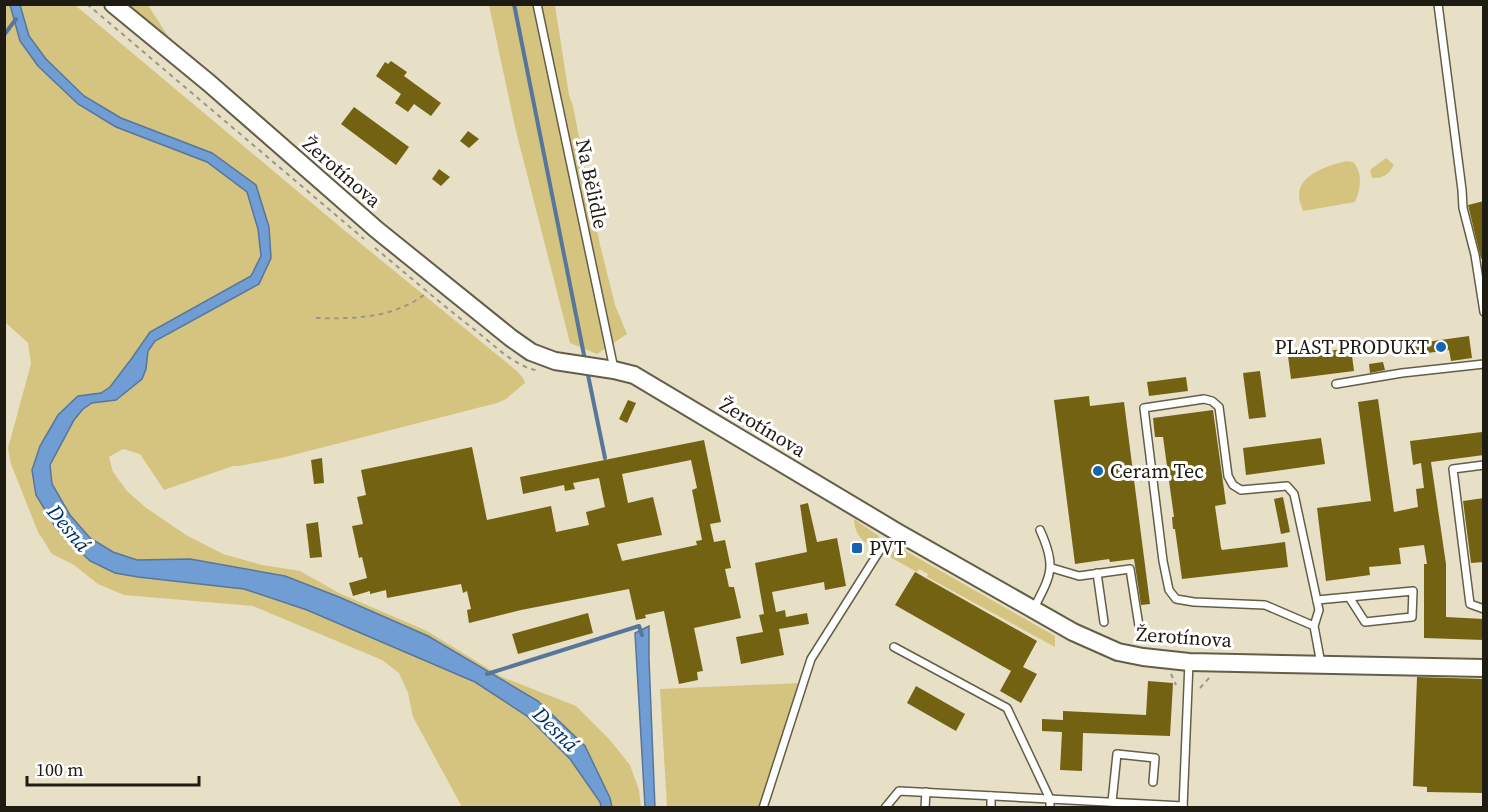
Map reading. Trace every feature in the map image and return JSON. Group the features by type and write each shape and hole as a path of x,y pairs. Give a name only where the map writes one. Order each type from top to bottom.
{"street":[{"name":"Žerotínova","path":"113,4 209,83 439,282 531,352 555,361 634,375 897,532 1073,632 1118,652 1189,662 1484,668"}],"lane":[{"name":"Na Bělidle","path":"537,4 614,370"},
{"path":"1438,4 1463,208 1475,255 1484,312"},
{"path":"1336,384 1402,373 1484,364"},
{"path":"1314,626 1265,605 1176,599 1169,590 1163,561 1144,408 1204,399 1212,401 1219,407 1228,476 1233,485 1241,490 1287,486 1294,494 1319,610 1314,626 1321,664"},
{"path":"1484,465 1453,469 1470,604 1484,609"},
{"path":"1033,610 1052,568 1047,544 1040,530"},
{"path":"763,807 811,659 880,550"},
{"path":"1052,568 1078,576 1130,568 1139,627"},
{"path":"1097,573 1104,622"},
{"path":"1317,600 1349,597 1413,591 1412,617 1365,622 1349,597"},
{"path":"894,647 1007,708 1050,799 1050,807"},
{"path":"885,807 899,791 1183,807 1189,662"},
{"path":"1112,802 1117,754 1155,758 1153,782"},
{"path":"925,807 926,792"},
{"path":"991,796 991,807"}],"path":[{"path":"316,318 374,317 401,309 421,298 439,282"}],"shaded area":[{"path":"4,5 10,5 20,41 38,66 78,104 116,127 207,162 247,192 258,229 261,256 251,276 150,332 110,387 102,393 78,396 36,495 138,577 244,589 307,610 475,682 527,716 570,759 600,802 601,807 462,807 413,717 408,693 399,673 382,660 253,606 124,595 98,584 74,565 52,554 38,532 11,464 8,448 31,364 28,343 5,322"},
{"path":"20,5 75,5 517,371 525,383 506,399 497,403 281,458 233,466 164,490 140,454 123,449 109,457 113,472 127,491 145,507 186,535 223,554 262,565 300,571 339,593 427,631 502,677 576,706 610,740 630,765 639,790 641,807 612,807 610,798 538,701 428,636 190,559 137,560 113,552 90,538 70,515 52,484 50,465 74,420 83,409 146,369 148,351 155,341 259,283 271,258 269,227 256,185 212,153 121,118 84,96 46,59 29,36"},
{"path":"130,5 148,5 171,41"},
{"path":"489,5 555,5 569,95 600,245 615,305 627,334 597,354 570,343 515,127"},
{"path":"1386,158 1394,165 1388,174 1372,178 1370,170"},
{"path":"1346,161 1353,162 1360,176 1360,187 1355,202 1303,211 1299,197 1300,189 1309,176 1331,165"},
{"path":"854,519 879,536 875,544 870,545 861,538 856,531"},
{"path":"904,550 1055,636 1055,647 927,577 928,574 919,569 917,572 890,557 892,552"},
{"path":"800,683 760,807 667,807 660,689"}],"water":[{"name":"Desná","path":"10,5 20,5 29,36 46,59 84,96 121,118 212,153 256,185 269,227 271,258 259,284 155,341 148,351 146,369 142,379 116,400 92,403 83,409 74,420 50,465 52,484 70,515 90,538 113,552 137,560 190,559 285,576 428,636 538,701 585,746 610,798 612,807 601,807 600,802 570,759 527,716 475,682 307,610 244,589 115,573 90,561 56,528 36,495 32,470 40,446 58,415 78,396 101,393 110,387 150,332 251,276 261,256 258,229 247,192 207,162 116,127 78,104 38,66 20,41"},
{"path":"649,626 655,808 645,807 635,633"}],"building":[{"path":"391,61 407,72 404,76 441,103 431,116 414,104 408,112 395,103 401,94 376,76 385,62 388,64"},
{"path":"354,107 409,147 396,165 341,124"},
{"path":"468,131 479,139 469,148 460,141"},
{"path":"439,169 450,177 441,186 432,179"},
{"path":"1484,201 1484,258 1481,259 1468,205"},
{"name":"PLAST PRODUKT","path":"1469,336 1472,358 1451,361 1449,350 1413,355 1412,344"},
{"path":"1351,348 1354,371 1291,379 1288,356"},
{"path":"1383,362 1385,370 1370,373 1369,364"},
{"path":"1260,371 1266,417 1249,419 1243,373"},
{"path":"1186,377 1188,391 1149,396 1147,382"},
{"name":"Ceram Tec","path":"1089,396 1090,406 1124,402 1150,604 1141,605 1134,559 1110,562 1109,559 1075,564 1054,400"},
{"path":"1378,399 1394,512 1418,507 1416,489 1424,488 1421,463 1413,465 1410,441 1482,432 1484,455 1431,462 1446,564 1446,617 1484,619 1484,640 1424,638 1424,564 1427,564 1424,545 1399,548 1401,564 1369,567 1370,575 1326,581 1317,508 1371,501 1358,402"},
{"path":"628,400 636,403 627,423 619,419"},
{"path":"1213,410 1226,504 1215,506 1221,548 1222,550 1285,542 1288,567 1182,579 1175,529 1173,529 1172,517 1174,517 1163,437 1155,437 1153,418"},
{"path":"1321,438 1325,464 1246,475 1243,448"},
{"path":"704,440 721,522 710,524 714,542 725,540 731,568 725,569 729,587 734,587 741,618 694,628 703,671 697,672 698,680 679,684 664,611 645,615 646,618 636,620 629,589 521,610 469,623 467,610 471,609 467,591 463,593 461,584 387,598 386,590 370,594 370,591 353,596 349,583 367,578 362,557 359,558 352,526 363,524 357,497 366,495 361,470 472,447 487,520 551,506 556,532 589,525 586,512 605,507 599,478 573,483 575,489 565,491 564,485 523,494 520,477","holes":["691,460 697,488 692,490 702,540 696,541 697,545 622,561 617,544 662,535 653,497 628,503 622,474"]},
{"path":"322,458 324,483 314,484 311,460"},
{"path":"1283,497 1290,532 1281,534 1274,499"},
{"path":"1484,498 1484,562 1471,563 1463,501"},
{"path":"808,503 817,542 837,538 846,586 825,590 824,582 772,592 776,612 785,610 786,617 807,613 809,624 779,629 784,655 741,664 736,637 763,632 759,615 764,614 755,563 807,552 800,505"},
{"path":"318,522 322,557 310,558 306,524"},
{"path":"915,572 1037,641 1023,667 1037,674 1021,703 1000,691 1011,671 895,605"},
{"path":"588,613 593,633 518,654 512,634"},
{"path":"1417,677 1484,679 1484,793 1427,792 1427,787 1413,786"},
{"path":"1148,681 1173,683 1170,736 1083,733 1082,771 1060,770 1062,732 1042,731 1042,719 1063,720 1063,711 1146,715"},
{"path":"916,686 965,714 956,731 907,703"}],"waterway":[{"path":"514,4 585,360"},
{"path":"4,35 16,19"},
{"path":"587,370 605,458"},
{"path":"487,674 639,626 642,635"}],"place":[{"name":"PLAST PRODUKT","path":"1441,347"},
{"name":"Ceram Tec","path":"1098,471"},
{"name":"PVT","path":"857,548"}]}
